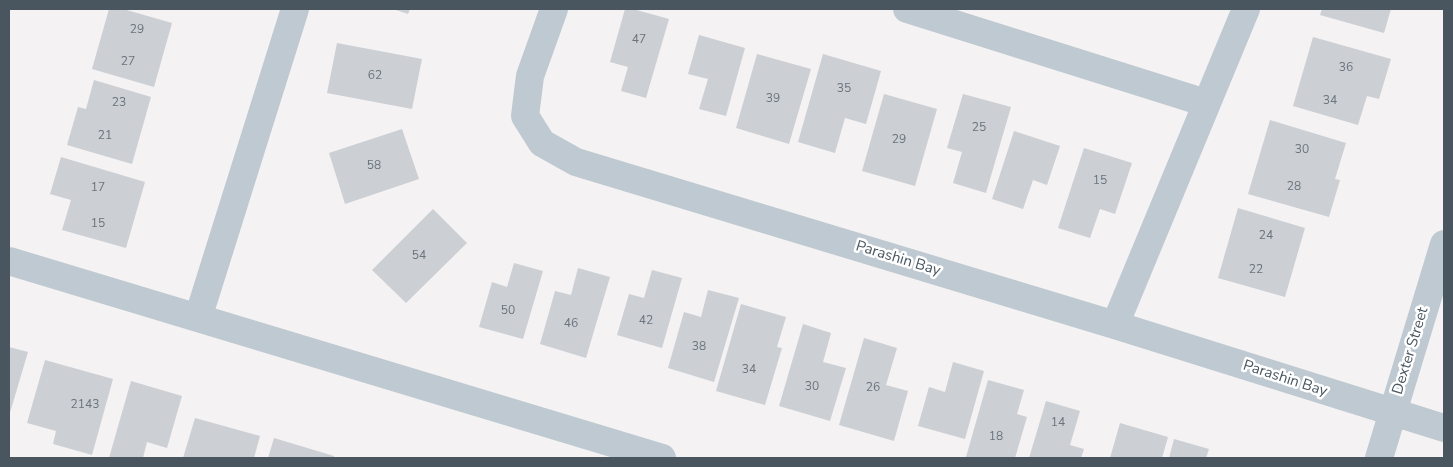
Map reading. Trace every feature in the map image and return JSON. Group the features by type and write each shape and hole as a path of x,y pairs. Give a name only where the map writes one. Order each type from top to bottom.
{"street":[{"path":"198,318 295,9"},
{"name":"Parashin Bay","path":"554,9 530,76 525,116 542,143 576,162 1115,325 1444,428"},
{"path":"907,9 1206,103"},
{"path":"1115,325 1246,9"},
{"name":"Dexter Street","path":"1379,458 1444,244"},
{"path":"9,262 662,458"}],"building":[{"path":"109,9 123,9 172,23 154,87 92,69"},
{"path":"393,9 410,9 408,14"},
{"path":"625,9 633,9 669,19 646,98 621,91 628,67 610,62"},
{"path":"1322,9 1391,9 1384,33 1320,15"},
{"path":"699,35 745,48 726,116 699,109 708,79 688,74"},
{"path":"1313,37 1391,59 1379,99 1367,96 1358,125 1293,106"},
{"path":"337,43 422,59 412,109 327,93"},
{"path":"757,54 811,69 789,144 736,128"},
{"path":"823,54 881,71 866,124 845,118 835,153 798,142"},
{"path":"94,80 151,97 132,164 67,145 78,107 86,109"},
{"path":"884,94 937,109 915,186 862,171"},
{"path":"963,94 1011,107 986,193 953,183 962,152 947,148"},
{"path":"1270,120 1346,143 1335,179 1340,180 1329,217 1248,194"},
{"path":"402,129 419,179 345,204 329,153"},
{"path":"1014,131 1060,146 1047,185 1033,180 1023,209 992,199"},
{"path":"1084,148 1132,163 1115,214 1100,209 1090,238 1058,228"},
{"path":"61,157 145,182 126,248 62,230 71,200 50,194"},
{"path":"1238,208 1305,228 1285,297 1218,278"},
{"path":"433,209 467,243 406,303 372,270"},
{"path":"514,263 543,271 523,339 479,327 492,282 507,287"},
{"path":"578,268 610,277 586,358 540,344 555,291 571,295"},
{"path":"652,270 682,278 662,348 617,335 629,294 644,298"},
{"path":"708,290 739,298 714,382 668,368 684,312 701,317"},
{"path":"741,304 786,317 777,347 782,348 765,405 716,391"},
{"path":"803,324 831,333 823,362 846,368 830,421 779,406"},
{"path":"864,338 897,348 886,385 908,391 894,441 839,425"},
{"path":"9,347 28,352 9,416"},
{"path":"45,360 113,379 92,455 53,444 56,431 27,423"},
{"path":"953,362 984,371 965,439 918,426 929,387 945,392"},
{"path":"988,380 1024,390 1017,414 1027,417 1015,458 966,457"},
{"path":"131,381 182,396 167,448 147,442 143,458 109,458"},
{"path":"1046,401 1080,411 1070,445 1084,449 1081,458 1029,458"},
{"path":"195,418 260,436 254,458 183,458"},
{"path":"1120,423 1168,437 1162,458 1110,458"},
{"path":"274,438 334,456 334,458 268,458"},
{"path":"1174,439 1209,449 1206,458 1169,458"}]}
